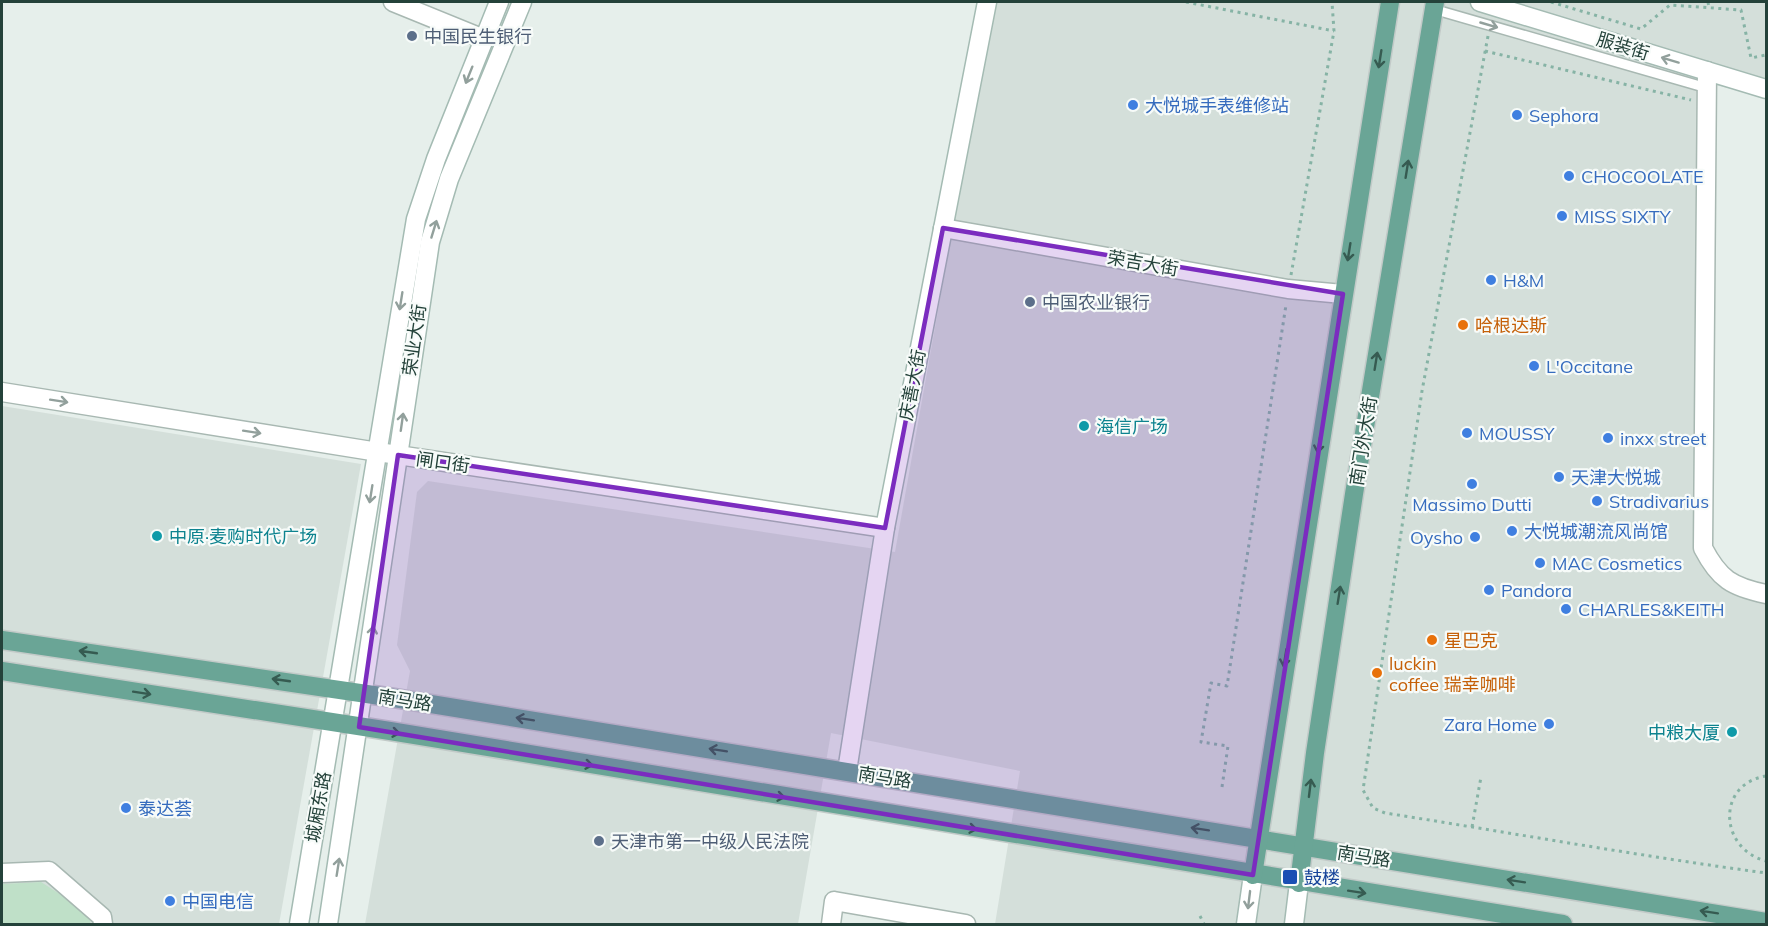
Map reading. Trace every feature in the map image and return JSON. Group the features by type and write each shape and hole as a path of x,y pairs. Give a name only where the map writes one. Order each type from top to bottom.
{"main road":[{"path":"1253,875 1342,294 1390,2"},
{"name":"南门外大街","path":"1299,883 1315,753 1354,494 1434,5"},
{"name":"南马路","path":"2,640 339,689 1767,922"},
{"name":"南马路","path":"2,671 359,727 1299,883 1563,924"}],"street":[{"path":"393,2 484,39"},
{"name":"荣业大街","path":"339,689 416,219 436,159 499,2"},
{"name":"荣业大街","path":"364,693 430,242 449,179 522,2"},
{"name":"庆善大街","path":"848,771 885,528 987,2"},
{"name":"服装街","path":"1480,2 1707,88 1767,89"},
{"path":"1707,88 1702,548 1715,572 1745,590 1767,594"},
{"name":"荣吉大街","path":"943,228 1288,289 1342,294"},
{"name":"闸口街","path":"2,392 378,452 885,528"},
{"name":"城厢东路","path":"299,924 339,689"},
{"name":"城厢东路","path":"328,924 364,693"},
{"path":"2,873 49,871 102,917 103,924"},
{"path":"1246,924 1253,875"},
{"path":"1294,924 1299,883"},
{"path":"831,924 834,901 966,924"}],"lane":[{"path":"1434,5 1490,25 1707,88"}],"path":[{"path":"1186,2 1334,31"},
{"path":"1222,787 1228,746 1201,742 1211,683 1227,686 1288,289 1334,31 1332,2"},
{"path":"1551,2 1641,29 1670,5 1742,10 1751,58 1767,56"},
{"path":"1708,2 1709,8"},
{"path":"1490,25 1422,391 1364,790 1373,808 1385,813 1472,826 1615,853 1767,873"},
{"path":"1485,51 1707,88"},
{"path":"1767,776 1746,784 1736,795 1730,809 1729,824 1734,838 1743,850 1767,861"},
{"path":"1472,826 1481,777"},
{"path":"1200,916 1204,924"}],"highlighted area":[{"path":"943,228 1343,294 1253,875 359,727 398,455 885,528"}],"shaded area":[{"path":"993,2 1766,2 1766,97 1711,84 1705,550 1744,585 1766,590 1766,924 995,924 1020,771 831,733 798,924 365,924 410,671 397,645 417,492 428,481 895,552"},
{"path":"2,406 361,464 279,924 2,924"}],"green space":[{"path":"41,882 91,914 90,924 2,924 2,884"}],"place":[{"name":"中国民生银行","path":"412,36"},
{"name":"大悦城手表维修站","path":"1133,105"},
{"name":"Sephora","path":"1517,115"},
{"name":"CHOCOOLATE","path":"1569,176"},
{"name":"MISS SIXTY","path":"1562,216"},
{"name":"H&M","path":"1491,280"},
{"name":"中国农业银行","path":"1030,302"},
{"name":"哈根达斯","path":"1463,325"},
{"name":"L'Occitane","path":"1534,366"},
{"name":"海信广场","path":"1084,426"},
{"name":"MOUSSY","path":"1467,433"},
{"name":"inxx street","path":"1608,438"},
{"name":"天津大悦城","path":"1559,477"},
{"name":"Massimo Dutti","path":"1472,484"},
{"name":"Stradivarius","path":"1597,501"},
{"name":"大悦城潮流风尚馆","path":"1512,531"},
{"name":"中原·麦购时代广场","path":"157,536"},
{"name":"Oysho","path":"1475,537"},
{"name":"MAC Cosmetics","path":"1540,563"},
{"name":"Pandora","path":"1489,590"},
{"name":"CHARLES&KEITH","path":"1566,609"},
{"name":"星巴克","path":"1432,640"},
{"name":"luckin coffee 瑞幸咖啡","path":"1377,673"},
{"name":"Zara Home","path":"1549,724"},
{"name":"中粮大厦","path":"1732,732"},
{"name":"泰达荟","path":"126,808"},
{"name":"天津市第一中级人民法院","path":"599,841"},
{"name":"鼓楼","path":"1290,877"},
{"name":"中国电信","path":"170,901"}]}
